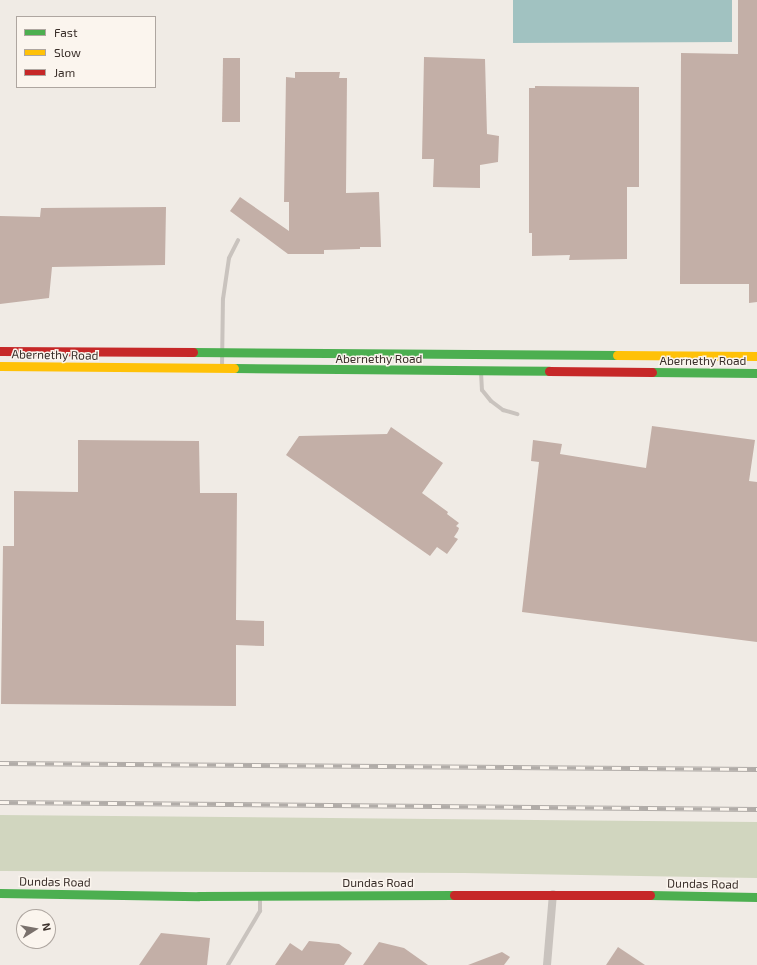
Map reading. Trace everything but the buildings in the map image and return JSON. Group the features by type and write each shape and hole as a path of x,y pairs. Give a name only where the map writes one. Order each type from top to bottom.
{"main road":[{"name":"Abernethy Road","path":"0,351 757,356"},
{"path":"512,372 513,354"},
{"name":"Abernethy Road","path":"0,366 222,370 757,373"},
{"name":"Dundas Road","path":"0,893 260,896 553,894 757,897"}],"street":[{"path":"547,965 553,894"}],"lane":[{"path":"222,370 223,299 229,258 238,240"},
{"path":"481,371 482,390 491,401 503,410 517,414"},
{"path":"228,965 260,911 260,896"}],"green space":[{"path":"0,815 757,822 757,878 464,873 0,871"}],"water":[{"path":"513,0 732,0 732,42 513,43"}],"railway":[{"path":"0,763 757,769"},
{"path":"0,802 757,809"}],"traffic: fast":[{"path":"193,352 617,355"},
{"path":"234,368 549,371"},
{"path":"652,372 757,373"},
{"path":"0,893 199,896 454,895"},
{"path":"650,895 757,897"}],"traffic: slow":[{"path":"617,355 757,356"},
{"path":"0,366 234,368"}],"traffic: jam":[{"path":"0,351 193,352"},
{"path":"549,371 652,372"},
{"path":"454,895 650,895"}]}
